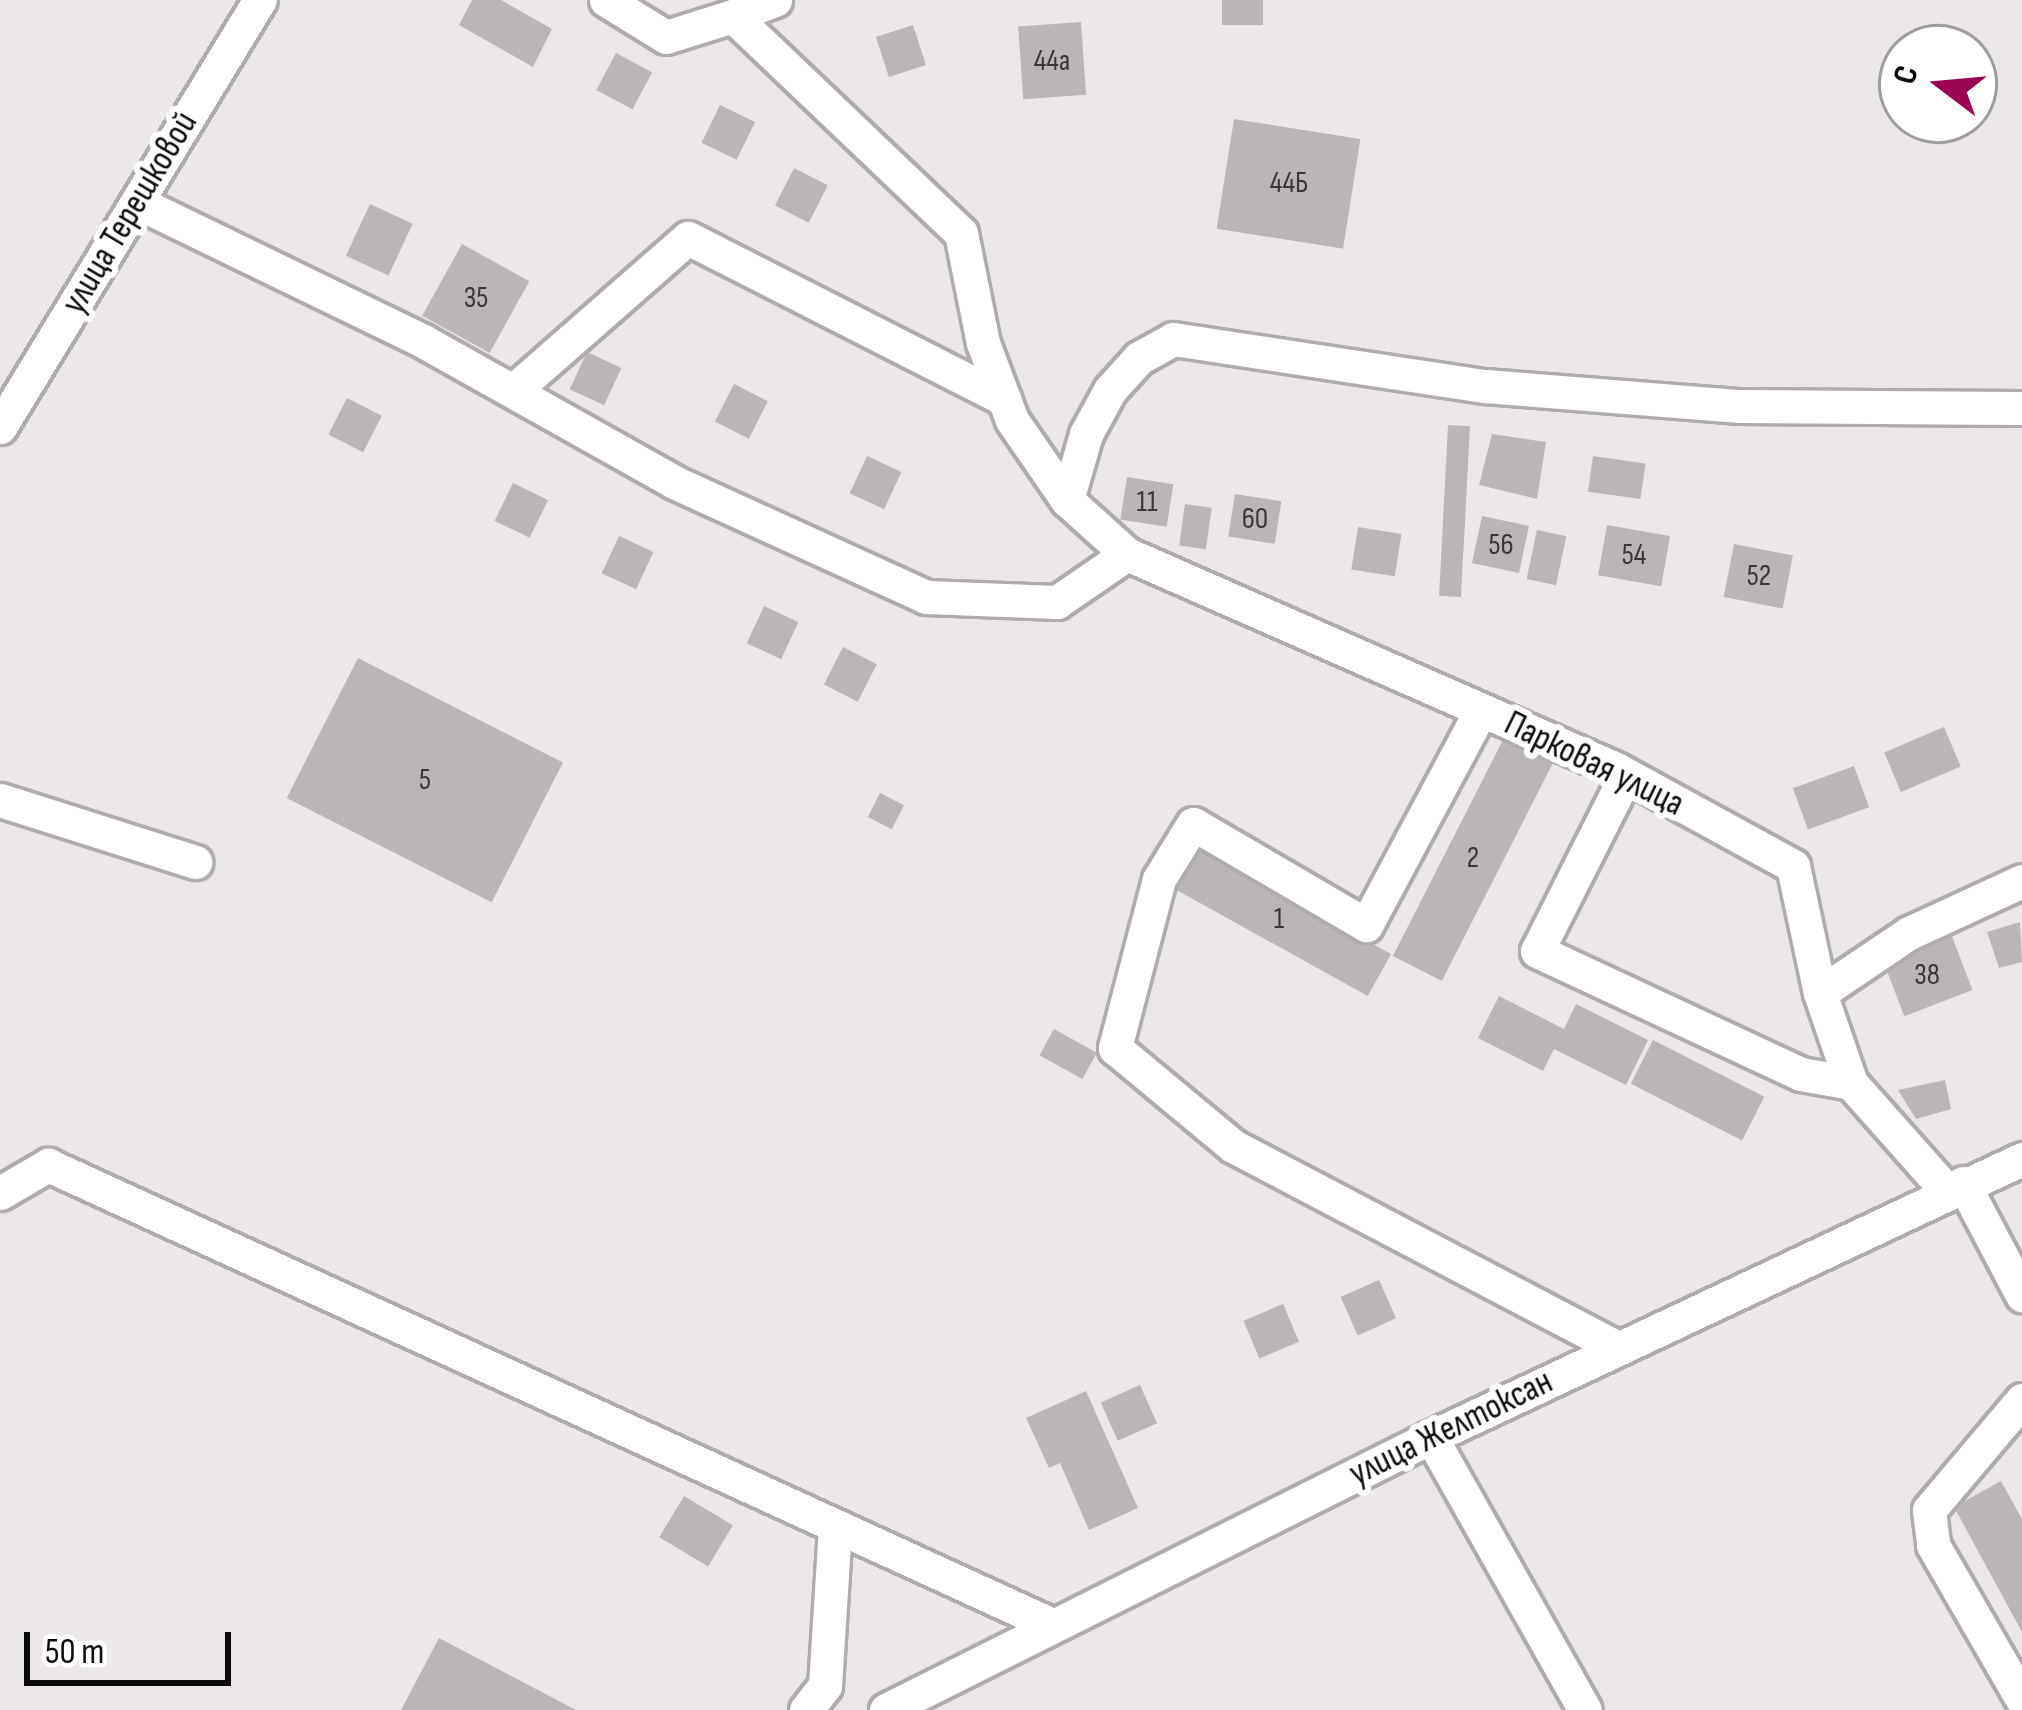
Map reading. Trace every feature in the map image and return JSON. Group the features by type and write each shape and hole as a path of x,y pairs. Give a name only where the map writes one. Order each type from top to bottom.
{"street":[{"name":"улица Терешковой","path":"0,427 260,0"},
{"path":"607,0 666,37 776,0"},
{"name":"Парковая улица","path":"733,16 962,233 983,343 1004,399 1067,500 1127,554 1626,775 1793,866 1820,993 1851,1083 1954,1186 2022,1295"},
{"path":"137,202 513,391 674,482 926,597 1057,602 1127,554"},
{"path":"513,391 688,238 1004,399"},
{"path":"1067,500 1086,434 1110,390 1139,358 1173,339 1508,388 1740,406 2022,408"},
{"path":"1481,710 1366,925 1193,824 1159,879 1115,1048 1233,1146 1617,1348"},
{"path":"1626,775 1538,951 1801,1074 1851,1083"},
{"path":"0,800 18,812 195,862"},
{"path":"1820,993 1909,933 2022,881"},
{"name":"улица Желтоксан","path":"886,1710 1431,1437 1954,1186 2022,1159"},
{"path":"0,1193 48,1165 1050,1624"},
{"path":"2022,1400 1929,1510 1933,1545 2022,1699"},
{"path":"1431,1437 1585,1710"},
{"path":"806,1710 828,1668 835,1526"}],"building":[{"path":"472,0 501,0 552,29 533,67 459,25"},
{"path":"1222,0 1263,0 1263,25 1222,25"},
{"path":"1081,22 1086,95 1023,99 1018,26"},
{"path":"913,25 926,65 889,77 876,37"},
{"path":"616,53 652,72 632,109 596,90"},
{"path":"720,105 755,122 737,160 702,143"},
{"path":"1234,119 1360,139 1343,249 1217,229"},
{"path":"794,168 828,185 809,223 775,205"},
{"path":"370,204 413,224 389,276 346,256"},
{"path":"462,244 529,281 490,353 422,316"},
{"path":"587,352 621,368 604,405 570,389"},
{"path":"734,384 768,401 749,439 715,421"},
{"path":"347,398 382,416 363,452 328,435"},
{"path":"1448,425 1470,426 1461,597 1439,596"},
{"path":"1492,434 1546,442 1537,499 1479,485"},
{"path":"867,456 901,472 884,509 850,493"},
{"path":"1593,456 1645,463 1640,499 1588,492"},
{"path":"1127,477 1173,484 1167,527 1120,519"},
{"path":"513,483 548,500 530,538 495,521"},
{"path":"1235,494 1281,501 1275,544 1228,536"},
{"path":"1185,504 1212,508 1206,549 1179,546"},
{"path":"1482,516 1529,526 1519,573 1472,563"},
{"path":"1607,525 1670,536 1661,586 1598,575"},
{"path":"1358,527 1401,534 1395,576 1351,569"},
{"path":"1537,530 1566,536 1556,585 1527,579"},
{"path":"619,536 653,552 636,589 602,573"},
{"path":"1734,544 1793,555 1783,608 1724,597"},
{"path":"764,606 798,622 781,659 747,643"},
{"path":"843,647 877,664 858,702 824,684"},
{"path":"358,658 563,762 492,902 287,798"},
{"path":"1944,727 1961,767 1901,792 1884,752"},
{"path":"1505,736 1554,761 1442,981 1393,956"},
{"path":"1854,766 1869,807 1808,830 1793,788"},
{"path":"880,793 904,805 892,829 868,817"},
{"path":"1189,842 1391,954 1368,996 1166,884"},
{"path":"2020,922 2022,962 1999,968 1987,932"},
{"path":"1951,934 1973,990 1904,1016 1883,960"},
{"path":"1499,996 1564,1029 1576,1004 1648,1040 1626,1085 1554,1049 1543,1071 1478,1038"},
{"path":"1054,1029 1097,1053 1082,1079 1039,1055"},
{"path":"1653,1040 1764,1097 1742,1140 1631,1084"},
{"path":"1945,1080 1951,1109 1916,1119 1898,1090"},
{"path":"1379,1280 1396,1318 1358,1335 1341,1297"},
{"path":"1283,1304 1299,1342 1259,1359 1243,1321"},
{"path":"1140,1385 1157,1423 1118,1441 1101,1402"},
{"path":"1086,1391 1138,1508 1089,1530 1060,1463 1049,1468 1026,1418"},
{"path":"2001,1481 2022,1519 2022,1632 1954,1507"},
{"path":"684,1496 733,1525 708,1567 659,1537"},
{"path":"439,1638 576,1710 401,1710"}]}
